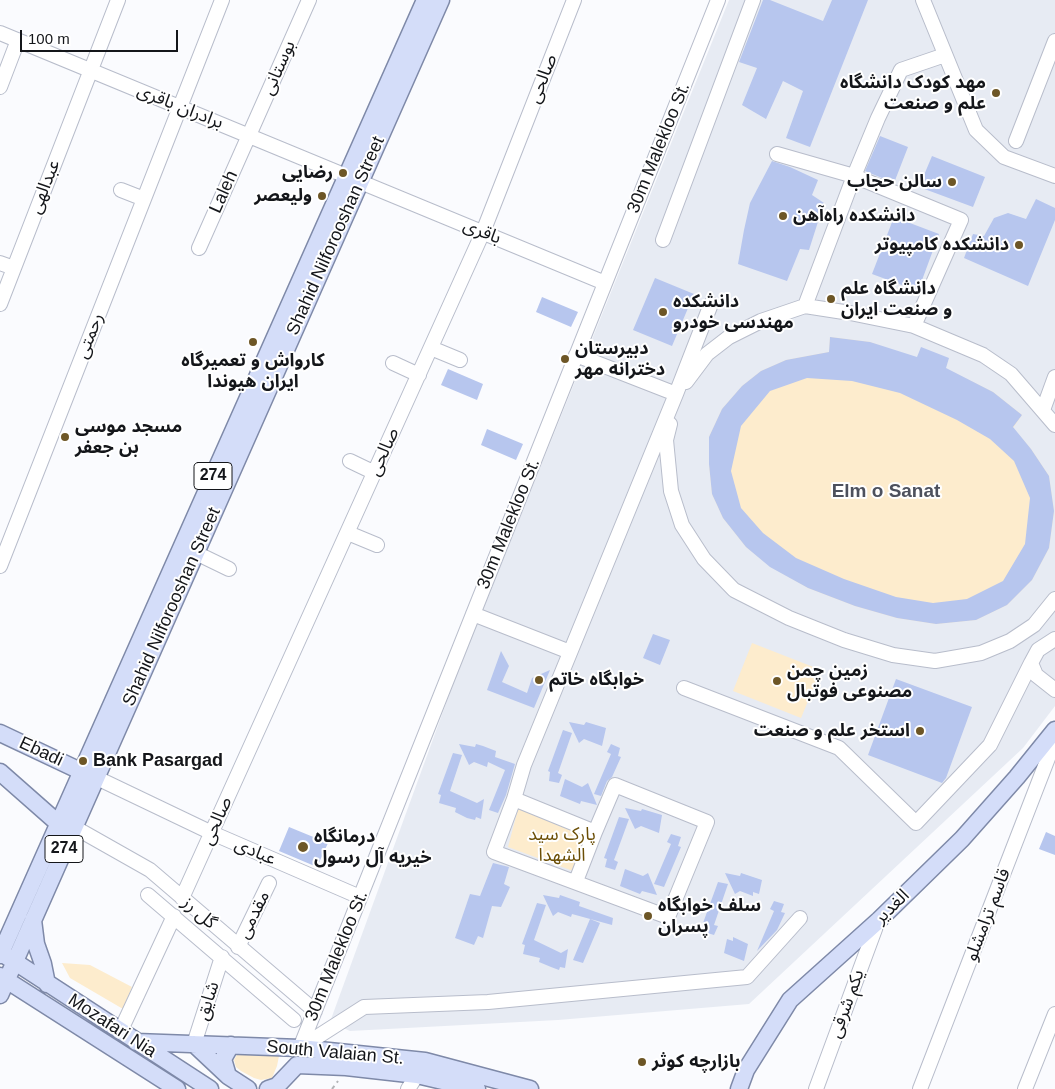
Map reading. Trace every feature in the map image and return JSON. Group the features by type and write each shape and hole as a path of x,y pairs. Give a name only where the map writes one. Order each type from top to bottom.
{"main road":[{"name":"Shahid Nilforooshan Street","path":"89,775 196,553 353,178 425,0"},
{"name":"Shahid Nilforooshan Street","path":"2,983 5,956 89,775 353,178 442,0"},
{"name":"الغدیر","path":"739,1089 746,1070 790,1000 878,920 962,839 1017,777 1055,730"},
{"name":"Ebadi","path":"0,733 89,775"},
{"name":"Ebadi","path":"0,772 66,826"},
{"name":"Shahid Nilforooshan Street","path":"5,956 33,920 66,826"},
{"path":"33,920 36,944 47,984"},
{"name":"Mozafari Nia","path":"5,956 210,1089"},
{"name":"Mozafari Nia","path":"2,983 83,1029 177,1089"},
{"path":"83,1029 83,1020 86,1014 93,1014"},
{"name":"South Valaian St.","path":"136,1042 300,1048 477,1089"},
{"path":"194,1044 228,1076 248,1089"},
{"path":"228,1076 223,1060 232,1045"},
{"path":"268,1089 277,1086 297,1065"},
{"path":"285,1089 297,1065"},
{"name":"South Valaian St.","path":"297,1065 417,1075 530,1089"}],"street":[{"name":"عبدالهی","path":"0,304 118,0"},
{"name":"رحمتی","path":"0,566 5,536 144,198 222,0"},
{"name":"بوستانی","path":"249,136 309,0"},
{"name":"صالحی","path":"182,898 483,232 574,0"},
{"name":"30m Malekloo St.","path":"300,1048 718,0"},
{"path":"663,240 753,0"},
{"path":"923,0 976,130 1004,157 1055,176"},
{"name":"برادران باقری","path":"0,32 353,178"},
{"path":"0,87 18,40"},
{"path":"1016,141 1055,41"},
{"path":"805,306 854,176 878,118 901,70 945,55"},
{"name":"Laleh","path":"199,248 249,136"},
{"path":"777,154 854,176 961,220 914,326"},
{"name":"باقری","path":"353,178 605,283"},
{"path":"120,190 144,198"},
{"path":"0,263 14,268"},
{"path":"576,881 615,786 707,822 668,917 576,881 494,852 514,799 524,765 711,304"},
{"path":"1055,425 1048,406 1011,374 990,360 914,326 805,306 761,321 729,336 707,354 676,394 666,440 671,491 682,525 704,559 734,590 789,618 844,640 893,655 935,661 981,653 1010,641 1034,626 1055,599"},
{"path":"431,348 460,360"},
{"path":"576,355 676,394"},
{"path":"393,363 419,375"},
{"path":"1048,406 1055,377"},
{"path":"350,461 375,473"},
{"path":"348,533 377,545"},
{"path":"196,553 229,569"},
{"path":"473,614 570,652"},
{"path":"684,688 840,748 916,822 990,745 1038,650 1055,632"},
{"path":"1038,650 1055,639"},
{"path":"1031,663 1036,675 1055,690"},
{"name":"قاسم ترامشلو","path":"920,1089 1055,740"},
{"name":"عبادی","path":"89,775 212,833 360,897"},
{"path":"514,799 595,832"},
{"name":"گل رز","path":"66,826 150,870 315,1011"},
{"name":"مقدمی","path":"238,947 269,883"},
{"name":"گل رز","path":"148,894 294,1020"},
{"path":"120,1032 174,916"},
{"path":"300,1048 364,1007 488,1002 747,977 800,918"},
{"name":"یکم شرقی","path":"816,1089 878,920"},
{"name":"شایق","path":"194,1044 222,957"},
{"path":"1025,1089 1055,1014"}],"shaded area":[{"name":"دانشگاه علم و صنعت ایران","path":"729,0 1055,0 1055,706 1023,748 749,1004 558,1020 350,1031 330,1022 456,676"}],"green space":[{"path":"830,337 870,342 953,372 993,392 1022,415 1013,428 1031,449 1049,476 1054,511 1049,548 1032,580 1007,605 976,620 936,624 897,618 855,606 808,588 771,567 746,547 723,518 712,494 709,464 709,437 722,409 742,386 761,371 786,360 829,352"},
{"name":"زمین چمن مصنوعی فوتبال","path":"752,643 821,670 801,718 733,691"},
{"name":"پارک سید الشهدا","path":"518,809 589,834 573,871 508,847"},
{"path":"62,963 90,965 132,987 123,1009 70,978"},
{"path":"238,1053 279,1056 272,1078 261,1080 241,1071 236,1067 234,1060"}],"building":[{"path":"763,0 770,0 823,21 832,0 868,0 810,147 786,138 803,91 783,81 766,119 742,105 757,68 739,62"},
{"path":"880,136 908,147 894,183 865,171"},
{"name":"سالن حجاب","path":"932,156 985,177 973,207 919,187"},
{"name":"دانشکده راه‌آهن","path":"772,161 818,180 812,195 824,203 809,250 800,249 787,281 738,264 750,203"},
{"name":"دانشکده کامپیوتر","path":"1036,199 1055,208 1055,220 1028,286 964,258 973,234 984,236 994,218 1008,213 1026,219"},
{"path":"894,217 939,234 918,291 872,274"},
{"name":"دانشکده مهندسی خودرو","path":"655,278 694,294 672,346 633,330"},
{"path":"542,297 578,312 571,327 536,312"},
{"path":"830,337 870,342 917,357 921,347 949,358 946,368 993,392 1022,415 1013,427 1049,476 1054,511 1049,548 1032,580 1007,605 976,620 936,624 897,618 855,606 808,588 770,567 746,547 723,518 712,494 709,464 709,437 722,409 742,386 761,371 786,360 829,352","holes":["807,378 852,381 900,393 957,420 990,439 1014,461 1030,498 1025,544 1003,581 967,599 933,603 896,597 844,579 796,558 763,533 741,508 731,471 741,426 770,391"]},
{"path":"448,369 483,384 477,400 441,385"},
{"path":"487,429 523,444 516,460 481,445"},
{"path":"653,634 670,640 660,665 643,658"},
{"name":"خوابگاه خاتم","path":"501,651 509,666 502,682 527,693 532,678 550,670 534,708 487,690"},
{"name":"استخر علم و صنعت","path":"896,679 972,707 946,778 942,783 868,755"},
{"path":"569,722 584,725 586,722 606,728 602,746 584,739 579,743"},
{"path":"563,730 572,733 558,773 562,775 559,783 549,781 550,772 548,771"},
{"path":"459,744 475,747 476,744 483,746 496,751 495,757 515,764 506,795 498,813 489,810 505,770 488,762 487,767 474,762 469,765"},
{"path":"611,744 620,748 618,756 621,757 612,777 607,781 601,796 594,794 611,754 607,752"},
{"path":"453,753 462,755 450,791 477,803 484,799 481,819 476,817 475,820 467,818 455,812 456,808 439,803 441,795 438,794"},
{"path":"565,779 582,787 588,783 597,805 581,801 580,804 560,796"},
{"path":"625,808 641,811 642,809 662,815 659,833 641,826 635,829"},
{"path":"619,817 629,819 614,860 618,862 615,870 605,867 607,859 604,858"},
{"name":"درمانگاه خیریه آل رسول","path":"289,827 328,843 317,867 279,851"},
{"path":"1046,832 1055,836 1055,855 1039,849"},
{"path":"671,834 681,837 678,846 681,847 664,887 654,884 671,844 667,842"},
{"path":"493,863 509,867 504,884 510,887 501,907 492,906 483,938 478,936 474,945 455,938 470,894 480,896"},
{"path":"625,869 643,876 648,873 657,895 642,891 640,894 620,886"},
{"path":"725,873 740,876 741,873 762,880 759,894 753,892 753,896 740,891 735,894"},
{"path":"718,882 728,884 714,925 718,926 714,935 704,932 706,924 703,923"},
{"path":"543,895 559,898 560,895 580,902 579,906 613,918 612,925 572,914 571,917 558,912 553,916"},
{"path":"774,901 784,904 781,912 785,913 777,930 757,951 774,911 770,909"},
{"path":"537,903 546,905 534,940 561,953 568,949 565,968 560,967 559,970 539,962 540,958 523,954 525,945 522,944"},
{"path":"590,919 600,923 583,963 573,960"},
{"path":"733,937 748,944 744,961 724,953 727,939 733,941"}],"place":[{"name":"مهد کودک دانشگاه علم و صنعت","path":"996,93"},
{"name":"رضایی","path":"343,173"},
{"name":"سالن حجاب","path":"952,182"},
{"name":"ولیعصر","path":"322,196"},
{"name":"دانشکده راه‌آهن","path":"783,216"},
{"name":"دانشکده کامپیوتر","path":"1019,245"},
{"name":"دانشگاه علم و صنعت ایران","path":"831,299"},
{"name":"دانشکده مهندسی خودرو","path":"663,312"},
{"name":"کارواش و تعمیرگاه ایران هیوندا","path":"253,342"},
{"name":"دبیرستان دخترانه مهر","path":"565,359"},
{"name":"مسجد موسی بن جعفر","path":"65,437"},
{"name":"خوابگاه خاتم","path":"539,680"},
{"name":"زمین چمن مصنوعی فوتبال","path":"777,681"},
{"name":"استخر علم و صنعت","path":"920,731"},
{"name":"Bank Pasargad","path":"83,761"},
{"name":"درمانگاه خیریه آل رسول","path":"303,847"},
{"name":"سلف خوابگاه پسران","path":"648,916"},
{"name":"بازارچه کوثر","path":"642,1062"}],"district":[{"name":"Elm o Sanat","path":"886,492"}]}
